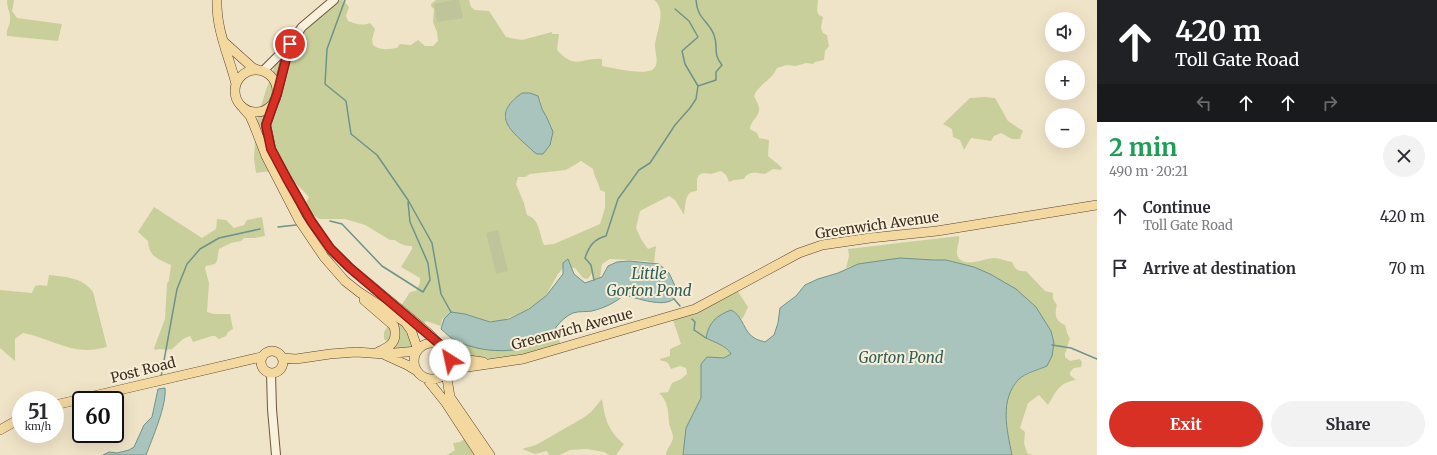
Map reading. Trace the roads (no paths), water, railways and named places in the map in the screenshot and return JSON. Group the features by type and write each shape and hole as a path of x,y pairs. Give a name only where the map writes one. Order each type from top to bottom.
{"main road":[{"path":"217,0 218,19 222,40 229,58 236,84 235,95 239,104 250,116 266,156 299,220 324,257 346,281 358,292 405,322 411,330 418,351"},
{"path":"236,84 244,73 251,70 261,70 290,44 302,27 334,0"},
{"path":"222,40 253,68 261,70 274,80 276,87 275,97 270,107 257,112 243,108"},
{"path":"290,44 266,125 271,149 311,221 330,248 345,263 421,327 443,348 450,360 447,371 450,397 490,455"},
{"name":"Greenwich Avenue","path":"447,371 523,359 695,309 799,253 822,245 937,231 1097,205"},
{"path":"358,292 367,304 394,326 394,341 380,354"},
{"path":"417,371 414,365 414,358 422,346 428,344 443,348"},
{"name":"Greenwich Avenue","path":"443,348 469,360 490,363"},
{"path":"271,351 279,354 282,362 280,369 271,373 266,372 261,362 267,352 271,351"},
{"path":"282,362 330,354 356,352 380,354 418,351"},
{"path":"380,354 407,365 426,378 446,403 480,455"},
{"name":"Post Road","path":"64,403 239,363 261,362"},
{"path":"426,378 434,379 441,377 447,371"},
{"path":"271,373 276,455"},
{"path":"0,430 12,423"}],"water":[{"path":"522,93 530,93 538,96 542,109 553,132 550,145 543,154 537,154 534,152 518,138 507,124 505,117 507,110 512,102"},
{"name":"Gorton Pond","path":"900,258 946,260 974,267 990,274 1016,289 1036,307 1051,331 1054,343 1052,356 1047,366 1021,377 1013,387 1009,396 1006,416 1012,455 683,455 686,428 701,398 701,364 707,357 724,358 731,354 723,346 706,338 711,324 717,317 731,310 739,316 748,333 765,342 774,335 778,323 780,308 796,296 805,285 858,264"},
{"name":"Little Gorton Pond","path":"568,259 574,274 585,283 602,277 608,266 617,262 629,261 659,264 669,273 676,288 674,299 663,303 624,295 613,303 601,308 592,311 573,313 556,327 556,337 520,349 503,351 486,350 469,346 460,343 441,329 444,319 451,312 465,314 490,322 509,319 529,309 546,296 563,274 563,263"},
{"path":"165,388 164,403 146,455 103,455 109,452 117,453 129,450 134,447 144,425 152,417 158,389"}],"waterway":[{"path":"345,0 327,49 325,84 346,101 351,134 377,155 408,200 432,243 441,294 451,312"},
{"path":"696,0 701,16 712,30 716,43 716,54 722,65 716,72 716,80 698,86"},
{"path":"594,280 591,265 585,258 588,250 595,241 606,236 618,199 639,170 650,163 675,125 696,99 698,86 685,64 682,51 698,37 689,21 675,9"},
{"path":"330,221 342,224 382,266 423,292 430,280 428,263 410,222 408,202"},
{"path":"278,227 296,225"},
{"path":"161,377 177,289 187,264 200,249 219,238 260,229"},
{"path":"674,299 680,306"},
{"path":"692,319 695,322 694,330 706,338"},
{"path":"1052,345 1071,348 1097,359"}]}
